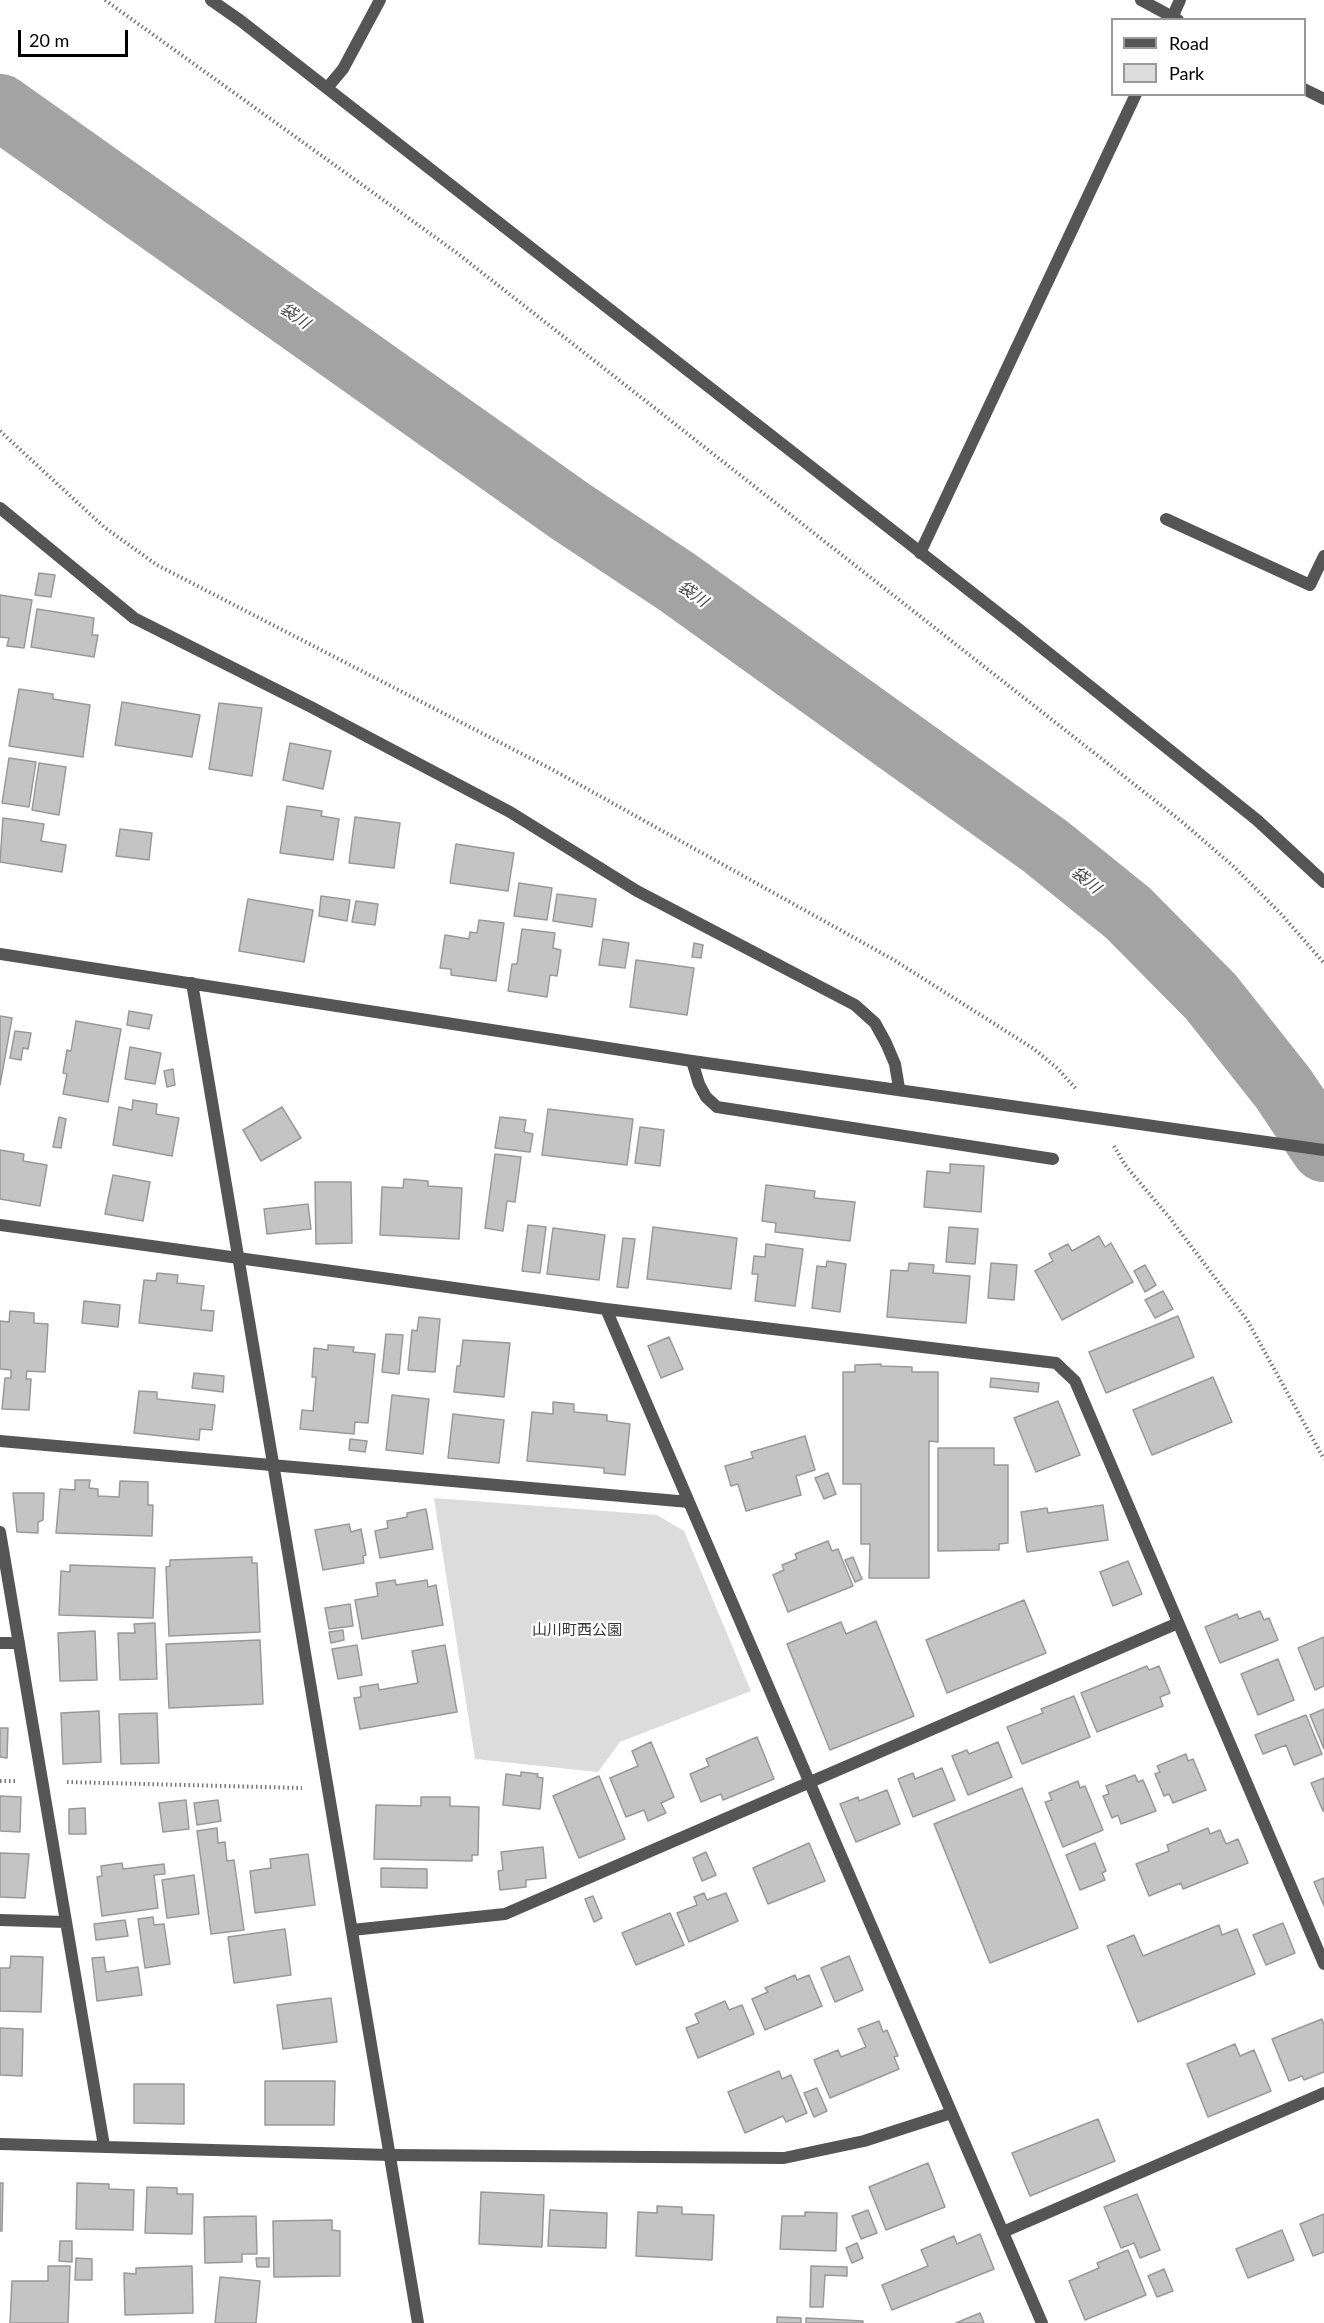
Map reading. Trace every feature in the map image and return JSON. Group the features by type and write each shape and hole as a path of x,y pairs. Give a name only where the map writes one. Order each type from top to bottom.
{"street":[{"path":"211,0 327,88 1257,820 1324,882"},
{"path":"327,88 343,69 380,0"},
{"path":"1142,0 1174,18 1180,0"},
{"path":"1306,89 1324,99"},
{"path":"920,553 1135,96"},
{"path":"0,508 134,618 500,806 637,891 855,1005 875,1023 886,1043 895,1064 899,1088"},
{"path":"1166,519 1310,585 1324,556"},
{"path":"0,954 692,1061 899,1088 1324,1150"},
{"path":"192,983 418,2323"},
{"path":"692,1061 699,1084 706,1097 717,1107 1053,1159"},
{"path":"0,1225 239,1260 606,1309 1056,1363 1075,1381 1324,1964"},
{"path":"606,1309 1042,2323"},
{"path":"0,1441 689,1502"},
{"path":"0,1532 104,2146"},
{"path":"352,1930 506,1914 1178,1623"},
{"path":"0,1643 19,1643"},
{"path":"0,1920 66,1922"},
{"path":"1003,2232 1324,2093"},
{"path":"0,2144 390,2155 784,2158 864,2141 951,2113"}],"path":[{"path":"105,0 457,253 1181,821 1233,866 1274,906 1324,963"},
{"path":"0,431 104,527 157,565 555,771 894,960 1034,1049 1074,1086"},
{"path":"1111,1142 1125,1165 1247,1320 1324,1460"},
{"path":"0,1781 328,1788"}],"green space":[{"name":"山川町西公園","path":"434,1498 657,1515 684,1531 751,1691 620,1742 598,1772 475,1759"}],"building":[{"path":"39,573 55,575 51,597 35,595"},
{"path":"0,595 32,600 24,648 7,646 9,638 0,637"},
{"path":"37,609 94,618 92,635 98,635 94,657 31,647"},
{"path":"19,689 53,694 53,699 90,705 83,757 9,746"},
{"path":"122,702 200,715 192,757 115,745"},
{"path":"219,703 262,708 252,776 209,769"},
{"path":"290,743 331,751 323,789 283,780"},
{"path":"9,758 36,762 29,807 2,803"},
{"path":"39,763 66,767 59,815 32,810"},
{"path":"287,806 322,811 321,816 339,819 333,860 280,853"},
{"path":"355,817 400,823 394,868 349,863"},
{"path":"3,818 44,824 41,841 66,845 62,872 0,862"},
{"path":"120,829 152,833 149,860 116,856"},
{"path":"456,844 514,853 508,891 450,883"},
{"path":"519,883 552,888 547,920 514,916"},
{"path":"557,894 596,899 592,927 553,921"},
{"path":"321,896 350,900 347,921 319,916"},
{"path":"248,899 313,910 304,962 239,951"},
{"path":"356,901 378,904 375,925 352,922"},
{"path":"479,920 504,923 496,981 451,975 451,969 440,968 445,935 469,939 470,932 477,933"},
{"path":"522,929 555,933 553,948 561,950 557,976 550,975 547,997 508,991 512,964 517,964"},
{"path":"603,939 629,943 625,968 599,965"},
{"path":"694,943 703,945 701,958 692,957"},
{"path":"636,960 694,968 687,1015 630,1007"},
{"path":"129,1011 152,1015 149,1029 127,1025"},
{"path":"0,1016 12,1018 0,1085"},
{"path":"76,1021 121,1029 108,1102 63,1094 67,1074 63,1073 67,1050 71,1051"},
{"path":"15,1031 31,1033 28,1049 23,1048 21,1060 10,1058"},
{"path":"130,1047 161,1053 155,1084 125,1079"},
{"path":"173,1069 175,1085 167,1087 164,1071"},
{"path":"133,1100 157,1104 156,1114 179,1118 172,1156 113,1145 119,1107 132,1110"},
{"path":"282,1107 301,1138 261,1161 243,1130"},
{"path":"548,1109 633,1119 627,1165 542,1155"},
{"path":"59,1117 66,1119 61,1148 53,1147"},
{"path":"500,1117 526,1120 524,1132 533,1134 530,1152 495,1148"},
{"path":"640,1127 664,1130 660,1166 635,1163"},
{"path":"0,1150 24,1154 23,1161 47,1165 40,1206 0,1199"},
{"path":"495,1154 521,1157 515,1202 507,1201 503,1231 485,1228"},
{"path":"950,1164 984,1166 981,1212 924,1207 927,1171 950,1173"},
{"path":"113,1175 150,1182 143,1221 105,1214"},
{"path":"404,1179 428,1181 428,1186 462,1188 459,1239 380,1235 382,1187 403,1188"},
{"path":"315,1182 351,1182 352,1243 316,1244"},
{"path":"766,1185 815,1191 814,1198 855,1202 850,1241 775,1232 776,1223 762,1221"},
{"path":"308,1204 311,1229 267,1234 264,1209"},
{"path":"528,1225 546,1227 540,1273 522,1271"},
{"path":"653,1227 737,1238 731,1289 647,1279"},
{"path":"949,1227 978,1229 975,1264 946,1262"},
{"path":"553,1228 605,1235 599,1280 547,1274"},
{"path":"1099,1236 1105,1247 1111,1243 1133,1282 1062,1320 1035,1271 1053,1261 1049,1254 1068,1244 1072,1251"},
{"path":"623,1238 635,1239 628,1288 617,1287"},
{"path":"766,1244 803,1249 795,1306 755,1301 758,1274 752,1274 754,1256 765,1257"},
{"path":"827,1261 846,1264 840,1312 812,1308 817,1266 826,1267"},
{"path":"909,1263 934,1265 933,1273 970,1276 966,1323 887,1317 891,1270 908,1271"},
{"path":"991,1263 1017,1265 1014,1300 988,1298"},
{"path":"1145,1265 1156,1285 1145,1292 1134,1271"},
{"path":"157,1273 178,1275 177,1283 204,1286 201,1310 214,1311 212,1331 139,1323 144,1280 156,1281"},
{"path":"1163,1291 1173,1309 1155,1318 1145,1300"},
{"path":"84,1301 120,1305 118,1327 82,1323"},
{"path":"10,1311 34,1313 34,1323 48,1324 45,1372 27,1371 26,1379 31,1379 29,1410 2,1409 5,1378 11,1378 11,1370 0,1369 0,1321 9,1322"},
{"path":"1178,1316 1194,1357 1106,1393 1089,1352"},
{"path":"419,1317 440,1319 435,1372 408,1370 412,1330 417,1331"},
{"path":"386,1334 403,1335 399,1374 382,1372"},
{"path":"669,1337 683,1369 661,1378 648,1346"},
{"path":"463,1340 510,1343 504,1397 454,1392"},
{"path":"328,1345 354,1347 353,1352 375,1354 368,1423 355,1422 354,1434 300,1429 302,1410 313,1411 316,1377 312,1377 314,1348 328,1350"},
{"path":"881,1364 881,1366 912,1367 912,1372 938,1372 938,1442 929,1441 929,1578 869,1578 870,1544 861,1544 861,1484 843,1484 843,1372 855,1372 855,1365"},
{"path":"194,1373 224,1376 223,1392 192,1388"},
{"path":"1213,1377 1232,1422 1152,1455 1133,1410"},
{"path":"991,1378 1039,1383 1038,1392 990,1387"},
{"path":"139,1391 157,1392 157,1399 215,1405 212,1430 200,1429 199,1440 134,1433"},
{"path":"392,1395 429,1399 423,1454 386,1450"},
{"path":"1058,1401 1080,1455 1036,1472 1014,1418"},
{"path":"553,1402 574,1404 574,1412 607,1415 607,1421 630,1424 625,1475 604,1473 604,1468 527,1461 532,1412 553,1414"},
{"path":"453,1414 504,1420 499,1463 448,1458"},
{"path":"805,1436 815,1470 796,1476 801,1495 746,1511 738,1484 731,1486 725,1466 753,1458 751,1452"},
{"path":"350,1439 367,1441 365,1452 349,1450"},
{"path":"938,1448 994,1448 994,1465 1008,1465 1008,1543 999,1544 999,1550 938,1551"},
{"path":"828,1473 836,1494 824,1499 815,1478"},
{"path":"75,1480 90,1480 89,1488 98,1489 98,1496 119,1497 120,1481 148,1482 148,1505 153,1505 152,1536 56,1533 60,1489 75,1490"},
{"path":"13,1493 44,1493 43,1520 38,1522 38,1533 17,1532"},
{"path":"1103,1505 1108,1540 1027,1552 1021,1512 1047,1508 1048,1513"},
{"path":"426,1509 433,1549 380,1558 375,1531 388,1528 387,1521 407,1517 407,1513"},
{"path":"349,1524 351,1532 361,1529 366,1555 363,1556 364,1563 323,1570 315,1530"},
{"path":"828,1541 832,1551 838,1549 853,1586 788,1612 773,1575 784,1570 782,1565 797,1559 795,1554"},
{"path":"252,1557 252,1563 257,1563 260,1632 169,1636 166,1567 170,1566 170,1560"},
{"path":"853,1557 862,1579 855,1582 845,1560"},
{"path":"1128,1561 1142,1594 1113,1606 1100,1572"},
{"path":"70,1565 155,1568 153,1618 59,1615 61,1571 70,1572"},
{"path":"395,1580 396,1585 427,1580 428,1587 436,1585 443,1625 362,1639 355,1600 378,1596 376,1583"},
{"path":"1024,1600 1046,1653 947,1693 926,1640"},
{"path":"350,1604 353,1626 329,1629 325,1608"},
{"path":"1260,1611 1264,1620 1269,1618 1278,1640 1220,1663 1205,1627 1237,1614 1239,1619"},
{"path":"876,1621 914,1716 830,1750 787,1644 841,1622 846,1634"},
{"path":"155,1623 157,1679 120,1680 118,1633 135,1633 134,1624"},
{"path":"343,1630 344,1640 331,1643 329,1632"},
{"path":"95,1631 97,1680 60,1681 58,1633"},
{"path":"1324,1637 1324,1686 1315,1690 1298,1648"},
{"path":"260,1640 263,1704 169,1708 166,1644"},
{"path":"357,1645 362,1675 338,1679 332,1649"},
{"path":"445,1645 457,1712 360,1729 354,1698 361,1697 360,1687 378,1684 379,1690 418,1683 412,1651"},
{"path":"1278,1659 1294,1700 1258,1715 1241,1674"},
{"path":"1147,1666 1149,1670 1159,1666 1170,1693 1160,1697 1163,1706 1097,1732 1081,1693"},
{"path":"1074,1696 1090,1737 1022,1764 1007,1727 1043,1713 1041,1709"},
{"path":"1324,1709 1324,1749 1310,1715"},
{"path":"99,1711 101,1762 63,1764 61,1713"},
{"path":"157,1713 159,1763 121,1764 119,1714"},
{"path":"1306,1715 1322,1754 1294,1765 1286,1745 1263,1754 1255,1735"},
{"path":"0,1728 8,1728 7,1758 0,1757"},
{"path":"757,1737 774,1779 723,1800 721,1794 701,1802 690,1774 709,1766 706,1759"},
{"path":"651,1742 674,1797 661,1803 666,1813 648,1821 644,1810 626,1817 610,1778 638,1766 632,1751"},
{"path":"998,1742 1012,1777 968,1795 952,1756 967,1750 969,1754"},
{"path":"1186,1754 1188,1761 1193,1759 1206,1790 1173,1803 1169,1794 1164,1796 1155,1774 1160,1772 1157,1766"},
{"path":"942,1768 955,1800 913,1817 898,1779 913,1773 915,1779"},
{"path":"521,1772 538,1774 537,1777 543,1778 540,1809 503,1805 506,1774 521,1776"},
{"path":"1135,1775 1138,1782 1143,1780 1156,1811 1121,1824 1118,1815 1112,1818 1103,1796 1109,1794 1106,1786"},
{"path":"599,1776 625,1839 579,1858 553,1796"},
{"path":"1324,1778 1324,1811 1323,1811 1311,1783"},
{"path":"1078,1781 1080,1788 1085,1786 1103,1830 1063,1847 1045,1802 1052,1800 1049,1793"},
{"path":"1022,1788 1078,1928 990,1963 934,1824"},
{"path":"887,1790 900,1824 856,1842 840,1804 858,1797 859,1801"},
{"path":"0,1796 21,1797 20,1832 0,1831"},
{"path":"421,1797 450,1797 450,1806 479,1807 478,1855 472,1855 472,1861 374,1859 376,1805 421,1806"},
{"path":"186,1800 189,1829 163,1832 159,1803"},
{"path":"218,1800 221,1821 197,1825 194,1803"},
{"path":"85,1808 86,1834 69,1834 69,1809"},
{"path":"217,1828 218,1843 225,1842 227,1861 234,1860 244,1930 211,1934 197,1831"},
{"path":"1208,1828 1210,1834 1220,1830 1226,1844 1238,1839 1248,1863 1183,1889 1181,1883 1149,1896 1136,1864 1169,1851 1167,1845"},
{"path":"809,1843 825,1881 768,1904 753,1868"},
{"path":"1095,1843 1106,1871 1102,1873 1105,1880 1080,1890 1066,1855"},
{"path":"543,1847 546,1878 526,1880 526,1887 500,1890 498,1871 503,1870 501,1852"},
{"path":"706,1852 716,1875 702,1881 693,1858"},
{"path":"0,1853 29,1854 25,1898 0,1897"},
{"path":"308,1854 315,1905 255,1913 250,1871 271,1868 270,1859"},
{"path":"122,1863 123,1869 164,1864 165,1874 154,1875 158,1908 102,1916 97,1877 102,1876 101,1866"},
{"path":"381,1868 427,1869 427,1888 381,1887"},
{"path":"194,1875 199,1914 167,1918 162,1880"},
{"path":"1324,1878 1324,1906 1314,1882"},
{"path":"704,1893 707,1900 726,1893 738,1921 689,1942 677,1913 697,1905 694,1897"},
{"path":"593,1896 602,1918 594,1922 585,1899"},
{"path":"670,1913 684,1945 636,1965 622,1933"},
{"path":"153,1917 154,1925 164,1924 170,1964 145,1968 138,1919"},
{"path":"125,1920 128,1936 96,1940 94,1924"},
{"path":"1283,1923 1295,1953 1266,1965 1253,1935"},
{"path":"1219,1925 1222,1935 1237,1929 1255,1974 1138,2022 1107,1946 1134,1935 1143,1956"},
{"path":"285,1929 291,1975 234,1983 228,1937"},
{"path":"11,1956 43,1957 41,2012 0,2011 0,1968 10,1968"},
{"path":"849,1956 863,1990 835,2002 821,1968"},
{"path":"104,1957 106,1972 138,1967 142,1995 97,2001 92,1958"},
{"path":"795,1975 797,1980 809,1975 822,2006 765,2030 752,1999 768,1992 765,1988"},
{"path":"331,1998 337,2042 283,2049 277,2005"},
{"path":"725,2001 729,2010 742,2005 754,2034 698,2058 686,2028 699,2023 695,2014"},
{"path":"1322,2019 1324,2072 1304,2080 1302,2076 1289,2081 1272,2039"},
{"path":"879,2021 883,2032 887,2030 898,2056 894,2057 899,2069 830,2098 814,2060 838,2050 841,2057 866,2047 858,2029"},
{"path":"0,2028 23,2029 22,2076 0,2075"},
{"path":"1235,2044 1240,2056 1254,2050 1271,2091 1208,2117 1187,2064"},
{"path":"779,2071 782,2079 791,2075 807,2113 786,2122 783,2116 745,2133 728,2092"},
{"path":"265,2081 335,2081 334,2125 265,2125"},
{"path":"134,2084 184,2084 184,2124 134,2123"},
{"path":"817,2088 827,2111 814,2117 804,2093"},
{"path":"1098,2119 1115,2161 1030,2196 1012,2153"},
{"path":"928,2163 945,2207 886,2230 869,2187"},
{"path":"0,2183 3,2183 2,2231 0,2231"},
{"path":"77,2183 109,2184 109,2189 134,2190 133,2230 76,2229"},
{"path":"147,2187 177,2188 177,2194 193,2194 192,2234 145,2233"},
{"path":"481,2192 544,2195 542,2247 479,2244"},
{"path":"1137,2194 1160,2250 1140,2258 1134,2243 1121,2248 1104,2207"},
{"path":"657,2206 682,2207 682,2214 714,2215 712,2260 636,2256 638,2212 657,2213"},
{"path":"550,2210 607,2213 606,2248 548,2246"},
{"path":"868,2210 877,2233 861,2239 852,2216"},
{"path":"805,2212 837,2213 836,2251 780,2249 782,2216 805,2216"},
{"path":"1324,2214 1324,2252 1313,2256 1300,2224"},
{"path":"256,2216 257,2254 242,2254 242,2262 205,2263 204,2217"},
{"path":"332,2220 332,2230 340,2231 340,2276 274,2277 273,2221"},
{"path":"1282,2230 1294,2260 1248,2278 1236,2249"},
{"path":"980,2234 994,2269 892,2310 882,2285 928,2266 921,2250 954,2236 957,2244"},
{"path":"60,2241 72,2241 72,2262 59,2261"},
{"path":"857,2243 863,2258 852,2263 846,2248"},
{"path":"1128,2250 1146,2295 1085,2320 1069,2281 1099,2268 1097,2263"},
{"path":"76,2258 92,2259 92,2280 75,2280"},
{"path":"256,2258 269,2258 269,2267 257,2267"},
{"path":"48,2266 70,2266 68,2323 10,2323 12,2281 48,2281"},
{"path":"192,2266 193,2313 125,2315 124,2273 136,2274 136,2268"},
{"path":"811,2266 847,2267 847,2276 825,2275 823,2307 810,2307"},
{"path":"1164,2269 1173,2291 1157,2297 1148,2276"},
{"path":"220,2277 260,2281 256,2323 215,2323"},
{"path":"980,2313 984,2323 956,2323"},
{"path":"777,2317 801,2318 801,2323 777,2323"},
{"path":"806,2318 863,2321 863,2323 806,2323"}],"waterway":[{"name":"袋川","path":"0,107 570,511 677,582 1045,846 1128,913 1211,997 1283,1088 1324,1149"}]}
